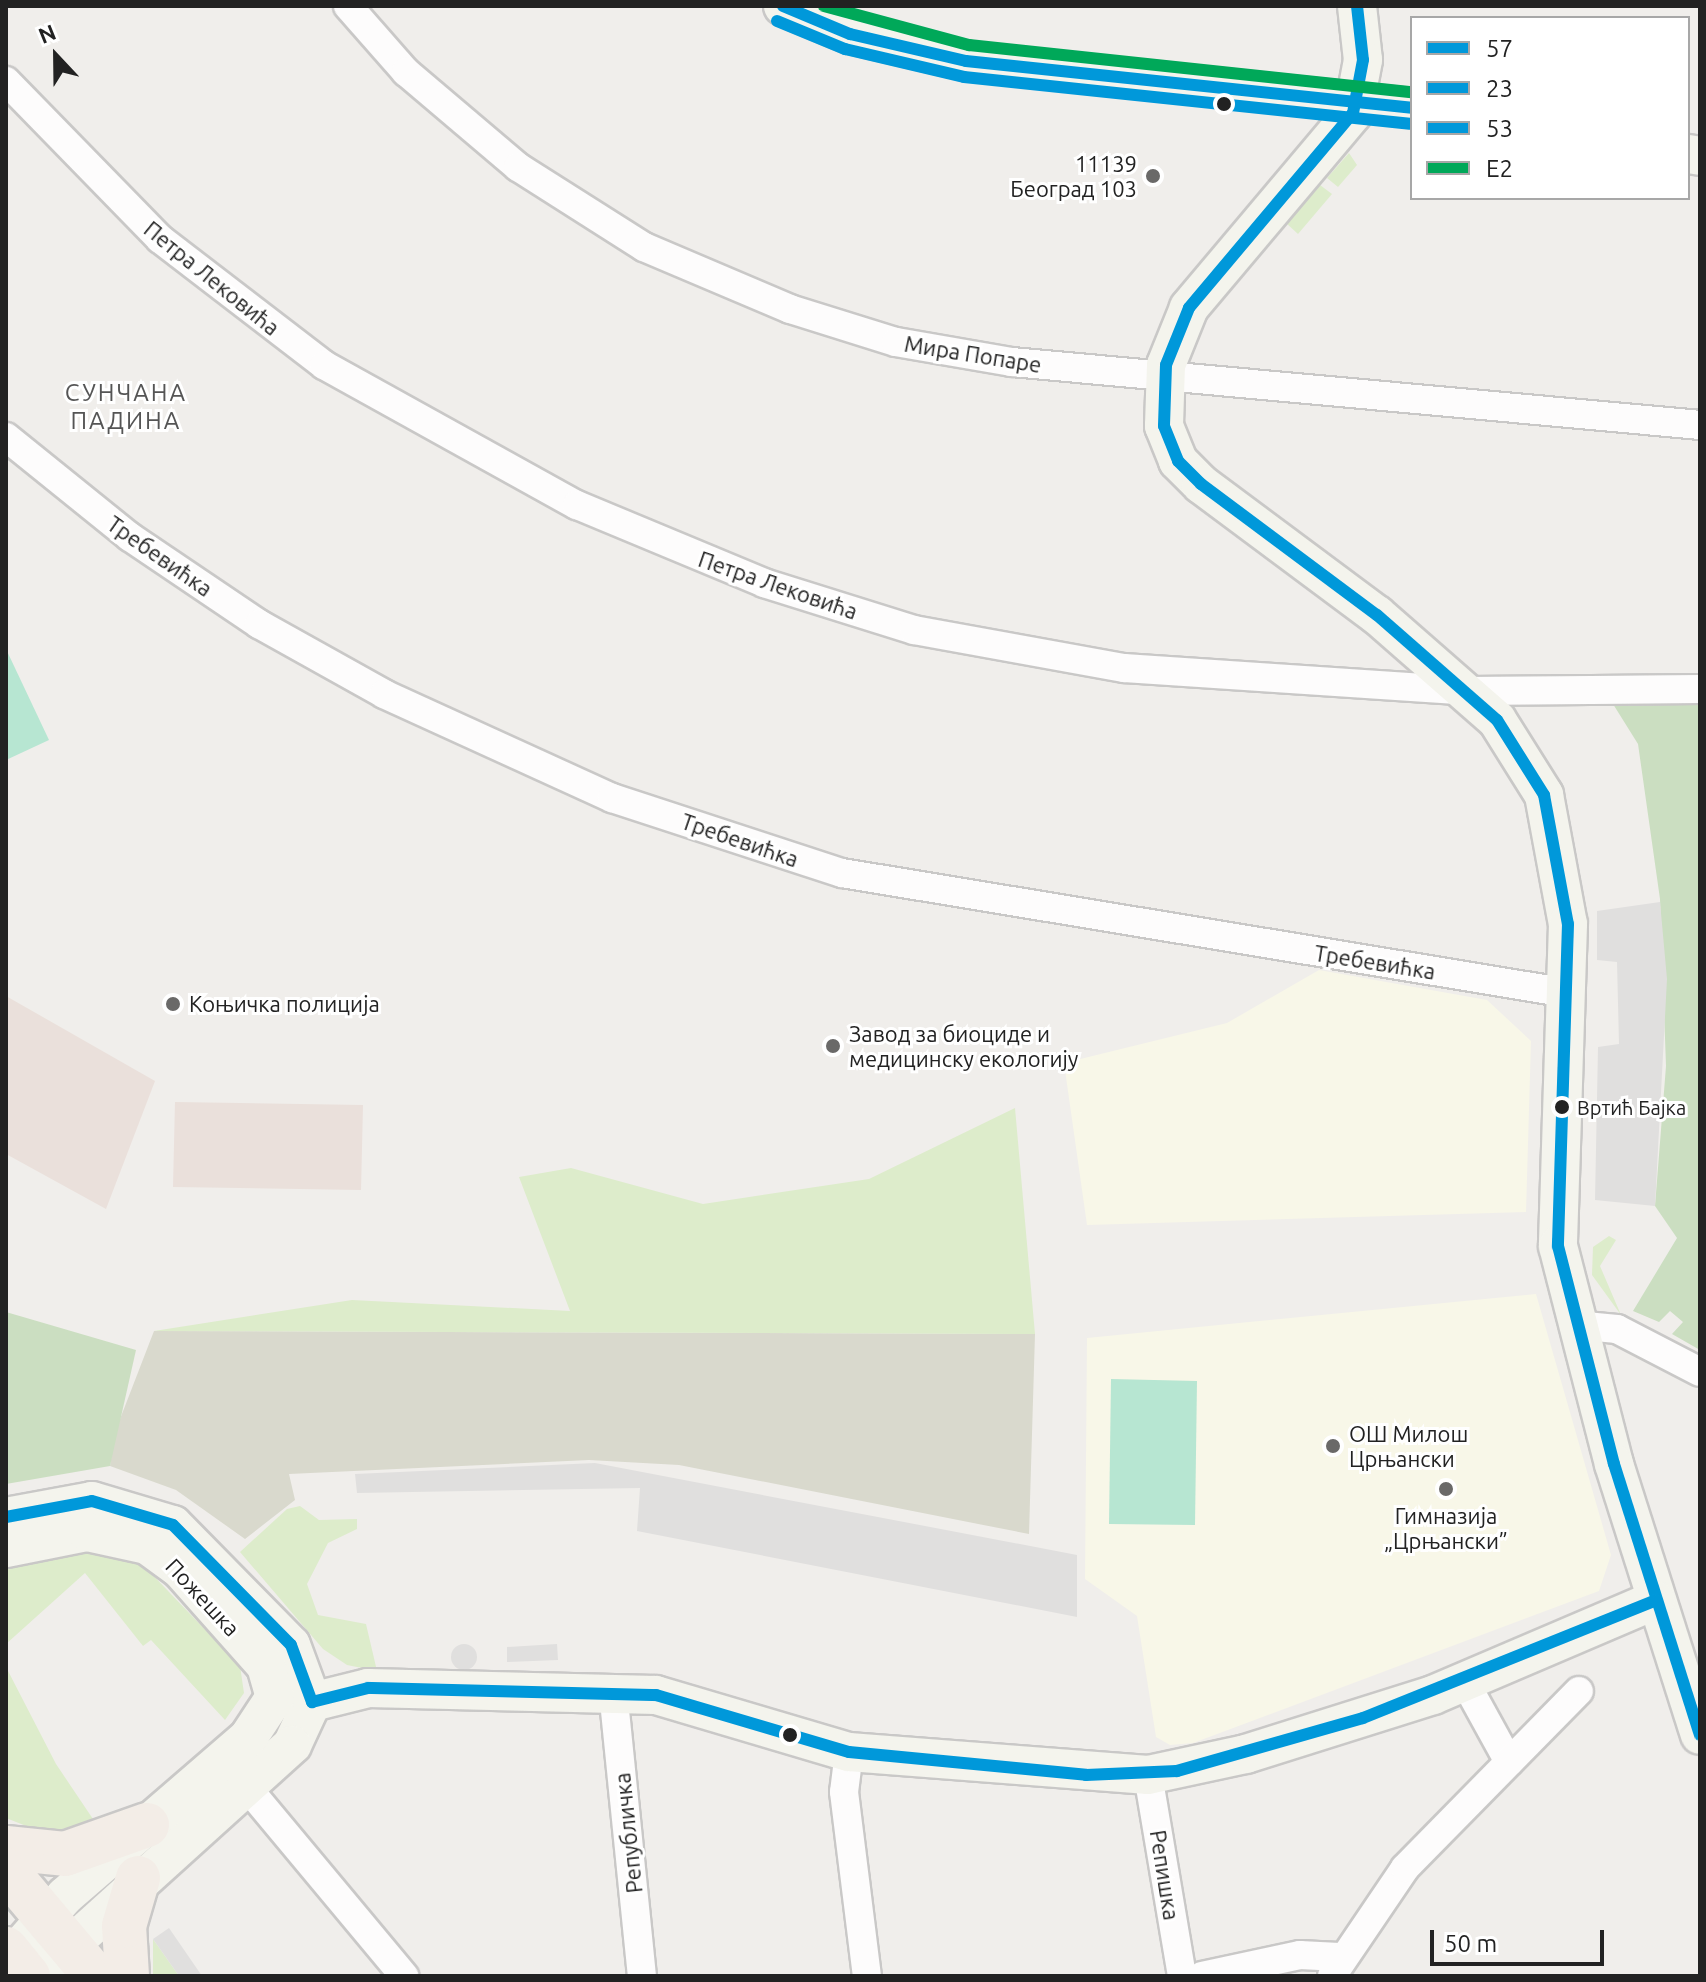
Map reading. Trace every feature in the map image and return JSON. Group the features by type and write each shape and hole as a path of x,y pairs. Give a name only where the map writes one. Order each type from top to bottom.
{"main road":[{"path":"6,1848 65,1854 147,1825"},
{"path":"6,1870 95,1976"},
{"path":"127,1976 124,1926 138,1878"}],"street":[{"name":"Мира Попаре","path":"348,6 406,72 518,167 644,247 727,286 896,342 1164,376 1700,425"},
{"path":"783,6 850,34 966,61 1410,108"},
{"path":"1357,6 1363,39 1357,102 1333,145 1189,308 1164,376 1164,426 1184,468 1468,691 1514,738 1550,810 1567,909 1568,993 1557,1228 1575,1325 1656,1600 1700,1735"},
{"name":"Петра Лековића","path":"6,81 160,239 269,327 410,416 643,537 837,607 1056,659 1468,691 1700,689"},
{"name":"Требевићка","path":"6,437 130,537 259,624 384,694 612,798 842,873 1568,993"},
{"path":"1575,1325 1617,1329 1700,1372"},
{"name":"Пожешка","path":"6,1517 92,1501 158,1516 205,1550 291,1645 294,1699"},
{"name":"Пожешка","path":"6,1548 87,1532 147,1545 180,1569 294,1699"},
{"path":"17,1964 56,1929 147,1825 294,1699 357,1689 426,1694 613,1691 706,1706 849,1752 1148,1775 1246,1754 1465,1682 1656,1600"},
{"path":"1465,1682 1509,1762"},
{"name":"Републичка","path":"613,1691 642,1976"},
{"path":"1202,1976 1300,1955 1336,1967 1405,1868 1579,1691"},
{"path":"56,1929 138,1878 292,1745 294,1699"},
{"path":"849,1752 844,1792 867,1976"},
{"name":"Репишка","path":"1148,1775 1182,1976"},
{"path":"245,1785 404,1976"}],"shaded area":[{"path":"1660,902 1667,979 1655,1206 1595,1200 1598,1047 1619,1044 1617,962 1597,960 1597,911"},
{"name":"Вртић Бајка","path":"1319,970 1487,1000 1531,1041 1526,1212 1087,1225 1064,1063 1227,1023"},
{"path":"6,996 155,1081 106,1209 6,1154"},
{"path":"175,1102 363,1105 361,1190 173,1187"},
{"name":"ОШ Милош Црњански","path":"1536,1294 1611,1555 1599,1591 1193,1743 1170,1745 1156,1737 1137,1616 1085,1579 1087,1338"},
{"path":"154,1331 1035,1334 1029,1534 679,1465 589,1460 289,1474 295,1500 245,1539 176,1490 110,1466 115,1432"},
{"path":"595,1463 1077,1555 1077,1617 637,1531 640,1488 357,1493 355,1474"},
{"path":"464,1644 473,1648 477,1657 473,1666 464,1670 455,1666 451,1657 455,1648"},
{"path":"557,1644 558,1660 507,1662 507,1647"},
{"path":"169,1928 202,1976 179,1976 153,1939"}],"green space":[{"path":"1349,153 1357,165 1338,187 1327,178"},
{"path":"1320,185 1332,194 1298,234 1286,223"},
{"path":"6,649 49,740 6,760"},
{"path":"1700,700 1700,1350 1672,1334 1683,1322 1670,1311 1659,1322 1633,1311 1677,1238 1655,1206 1666,1066 1660,899 1638,744 1613,704"},
{"path":"1015,1108 1035,1334 154,1331 352,1300 570,1311 519,1177 571,1168 703,1204 869,1179"},
{"path":"1609,1236 1616,1240 1600,1266 1621,1315 1592,1275 1593,1247"},
{"path":"6,1312 136,1350 110,1466 6,1484"},
{"path":"1111,1379 1197,1381 1195,1525 1109,1524"},
{"path":"300,1506 319,1520 357,1519 357,1529 328,1543 307,1584 318,1615 366,1624 377,1671 347,1665 323,1649 240,1552 287,1509"},
{"path":"81,1549 112,1552 146,1568 240,1666 244,1693 225,1720 151,1640 143,1646 85,1573 6,1644 6,1566"},
{"path":"6,1667 56,1764 95,1822 44,1833 6,1818"},
{"path":"153,1939 179,1976 153,1976"}],"transit line":[{"name":"23","path":"783,6 850,34 966,61 1410,108"},
{"name":"E2","path":"824,6 969,45 1410,92"},
{"name":"57","path":"1357,6 1363,60 1353,113 1189,308 1166,365 1164,426 1178,461 1201,484 1377,615 1497,720 1544,795 1568,924 1558,1246 1614,1464 1700,1735"},
{"name":"53","path":"777,21 845,49 964,77 1410,124"},
{"name":"57","path":"6,1517 92,1501 173,1525 291,1645 312,1702 368,1688 656,1695 849,1752 1086,1775 1177,1771 1363,1718 1656,1600"}],"place":[{"name":"11139 Београд 103","path":"1153,176"},
{"name":"Коњичка полиција","path":"173,1004"},
{"name":"Завод за биоциде и медицинску екологију","path":"833,1046"},
{"name":"Вртић Бајка","path":"1562,1107"},
{"name":"ОШ Милош Црњански","path":"1333,1446"},
{"name":"Гимназија „Црњански”","path":"1446,1489"}],"district":[{"name":"СУНЧАНА ПАДИНА","path":"126,407"}]}
